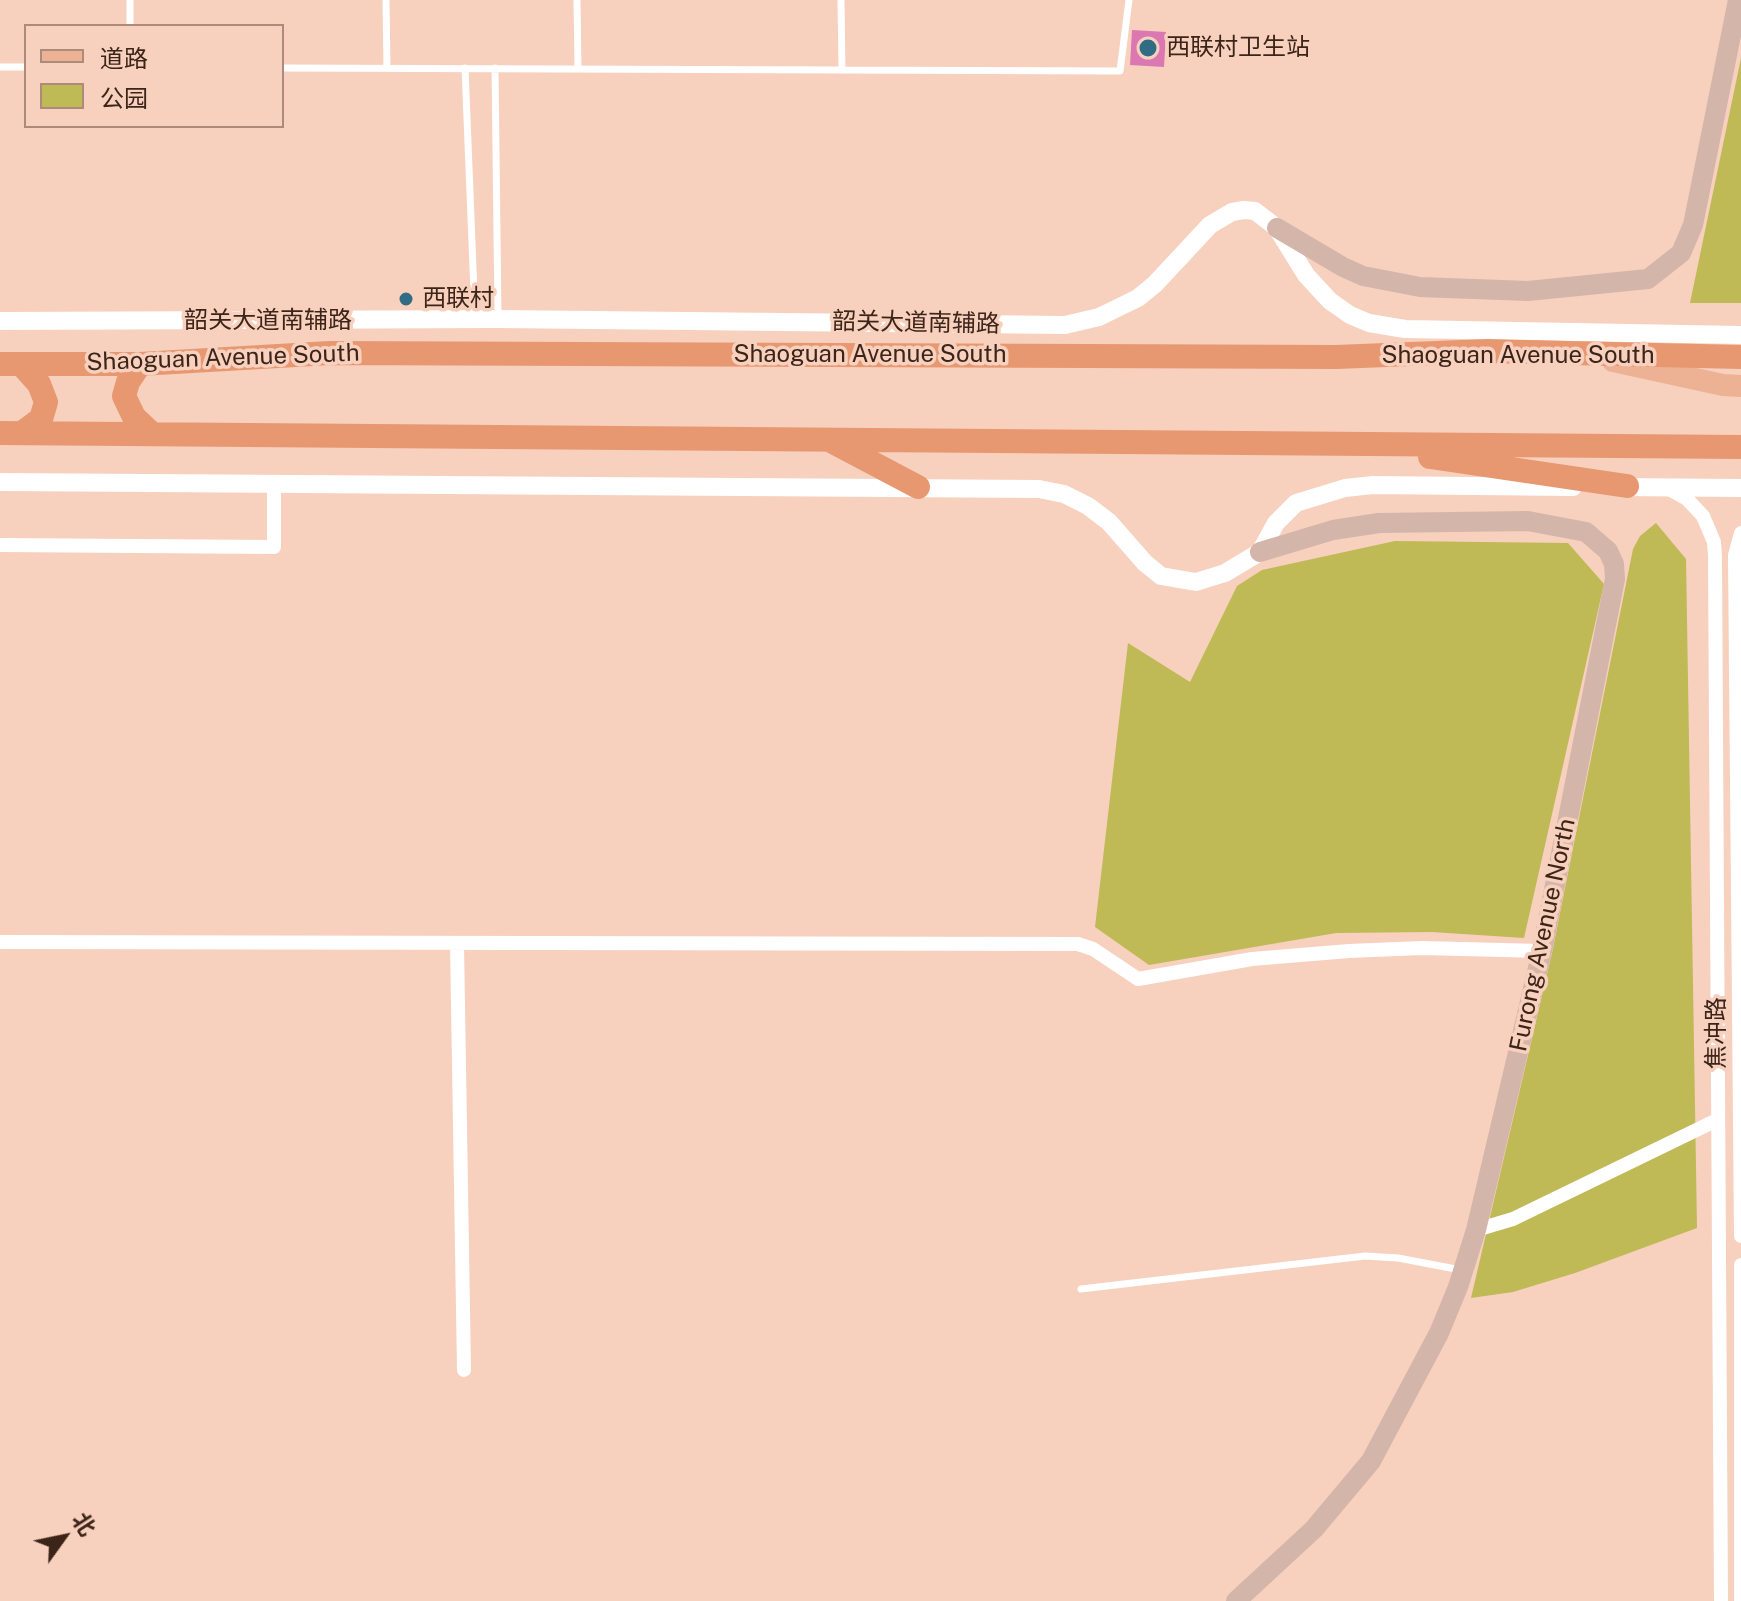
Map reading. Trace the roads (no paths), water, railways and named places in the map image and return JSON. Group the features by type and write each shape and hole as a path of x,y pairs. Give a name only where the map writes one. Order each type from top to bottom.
{"highway":[{"name":"Shaoguan Avenue South","path":"11,364 140,364 330,353 1291,357 1487,351 1741,357"},
{"path":"11,364 39,384 46,402 41,419 11,433"},
{"path":"140,364 128,382 124,396 134,417 151,433"},
{"path":"11,433 1741,447"},
{"path":"825,438 918,487"},
{"path":"1344,445 1627,486"}],"main road":[{"path":"1277,228 1363,276 1420,287 1528,291 1648,279 1681,253 1693,225 1738,0"},
{"path":"1584,354 1723,385 1741,386"},
{"name":"Furong Avenue North","path":"1236,1601 1314,1529 1371,1461 1439,1333 1463,1270 1476,1230 1542,951 1615,579 1614,564 1608,551 1586,532 1528,521 1379,523 1333,530 1260,552"}],"street":[{"name":"韶关大道南辅路","path":"0,321 498,319 1065,325 1099,317 1138,298 1210,225 1232,212 1255,211 1277,228"},
{"path":"1277,228 1294,259 1318,291 1350,315 1369,323 1405,329 1741,335"},
{"path":"0,482 1039,489 1064,494 1088,506 1109,522 1145,563 1161,576 1196,582 1225,573 1260,552 1276,523 1296,503 1345,488 1373,485 1741,488"},
{"path":"0,545 274,547 274,483"},
{"name":"焦冲路","path":"1665,486 1696,507 1714,542 1721,1601"},
{"name":"焦冲路","path":"1741,533 1735,555 1741,1236"},
{"path":"0,942 1078,944 1093,949 1138,979 1252,959 1349,951 1422,948 1542,951"},
{"path":"457,944 464,1370"},
{"path":"1476,1230 1513,1219 1717,1120"},
{"path":"1741,1265 1741,1601"}],"lane":[{"path":"130,0 130,24"},
{"path":"386,0 387,68"},
{"path":"577,0 578,69"},
{"path":"841,0 842,70"},
{"path":"284,68 1120,71 1129,0"},
{"path":"0,67 24,67"},
{"path":"465,68 475,320"},
{"path":"495,68 498,319"},
{"path":"1081,1289 1365,1256 1398,1258 1463,1270"}],"place":[{"name":"西联村卫生站","path":"1148,48"},
{"name":"西联村","path":"406,299"}]}
